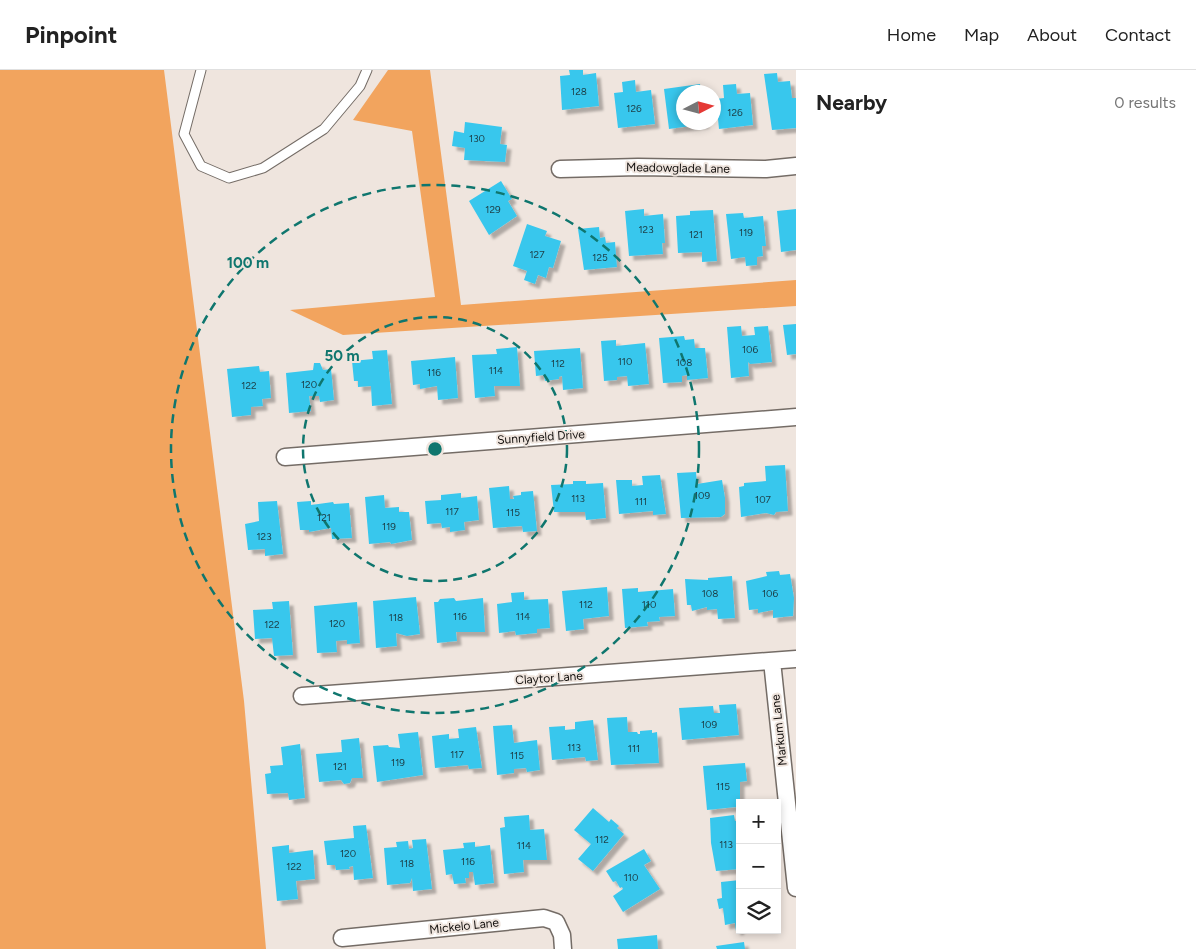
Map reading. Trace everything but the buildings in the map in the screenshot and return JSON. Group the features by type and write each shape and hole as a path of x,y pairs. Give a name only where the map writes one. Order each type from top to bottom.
{"street":[{"name":"Meadowglade Lane","path":"560,169 638,167 766,169 796,166"},
{"name":"Sunnyfield Drive","path":"285,457 796,417"},
{"name":"Claytor Lane","path":"302,696 796,660"},
{"name":"Markum Lane","path":"772,662 796,888"},
{"name":"Mickelo Lane","path":"342,938 544,918 556,922 562,935 563,949"}],"lane":[{"path":"200,70 184,134 201,166 229,178 263,168 324,129 360,86 367,70"}],"shaded area":[{"path":"0,70 164,70 244,701 266,949 0,949"},
{"path":"388,70 430,70 461,305 796,280 796,306 343,335 290,310 435,297 412,131 353,120"}]}
